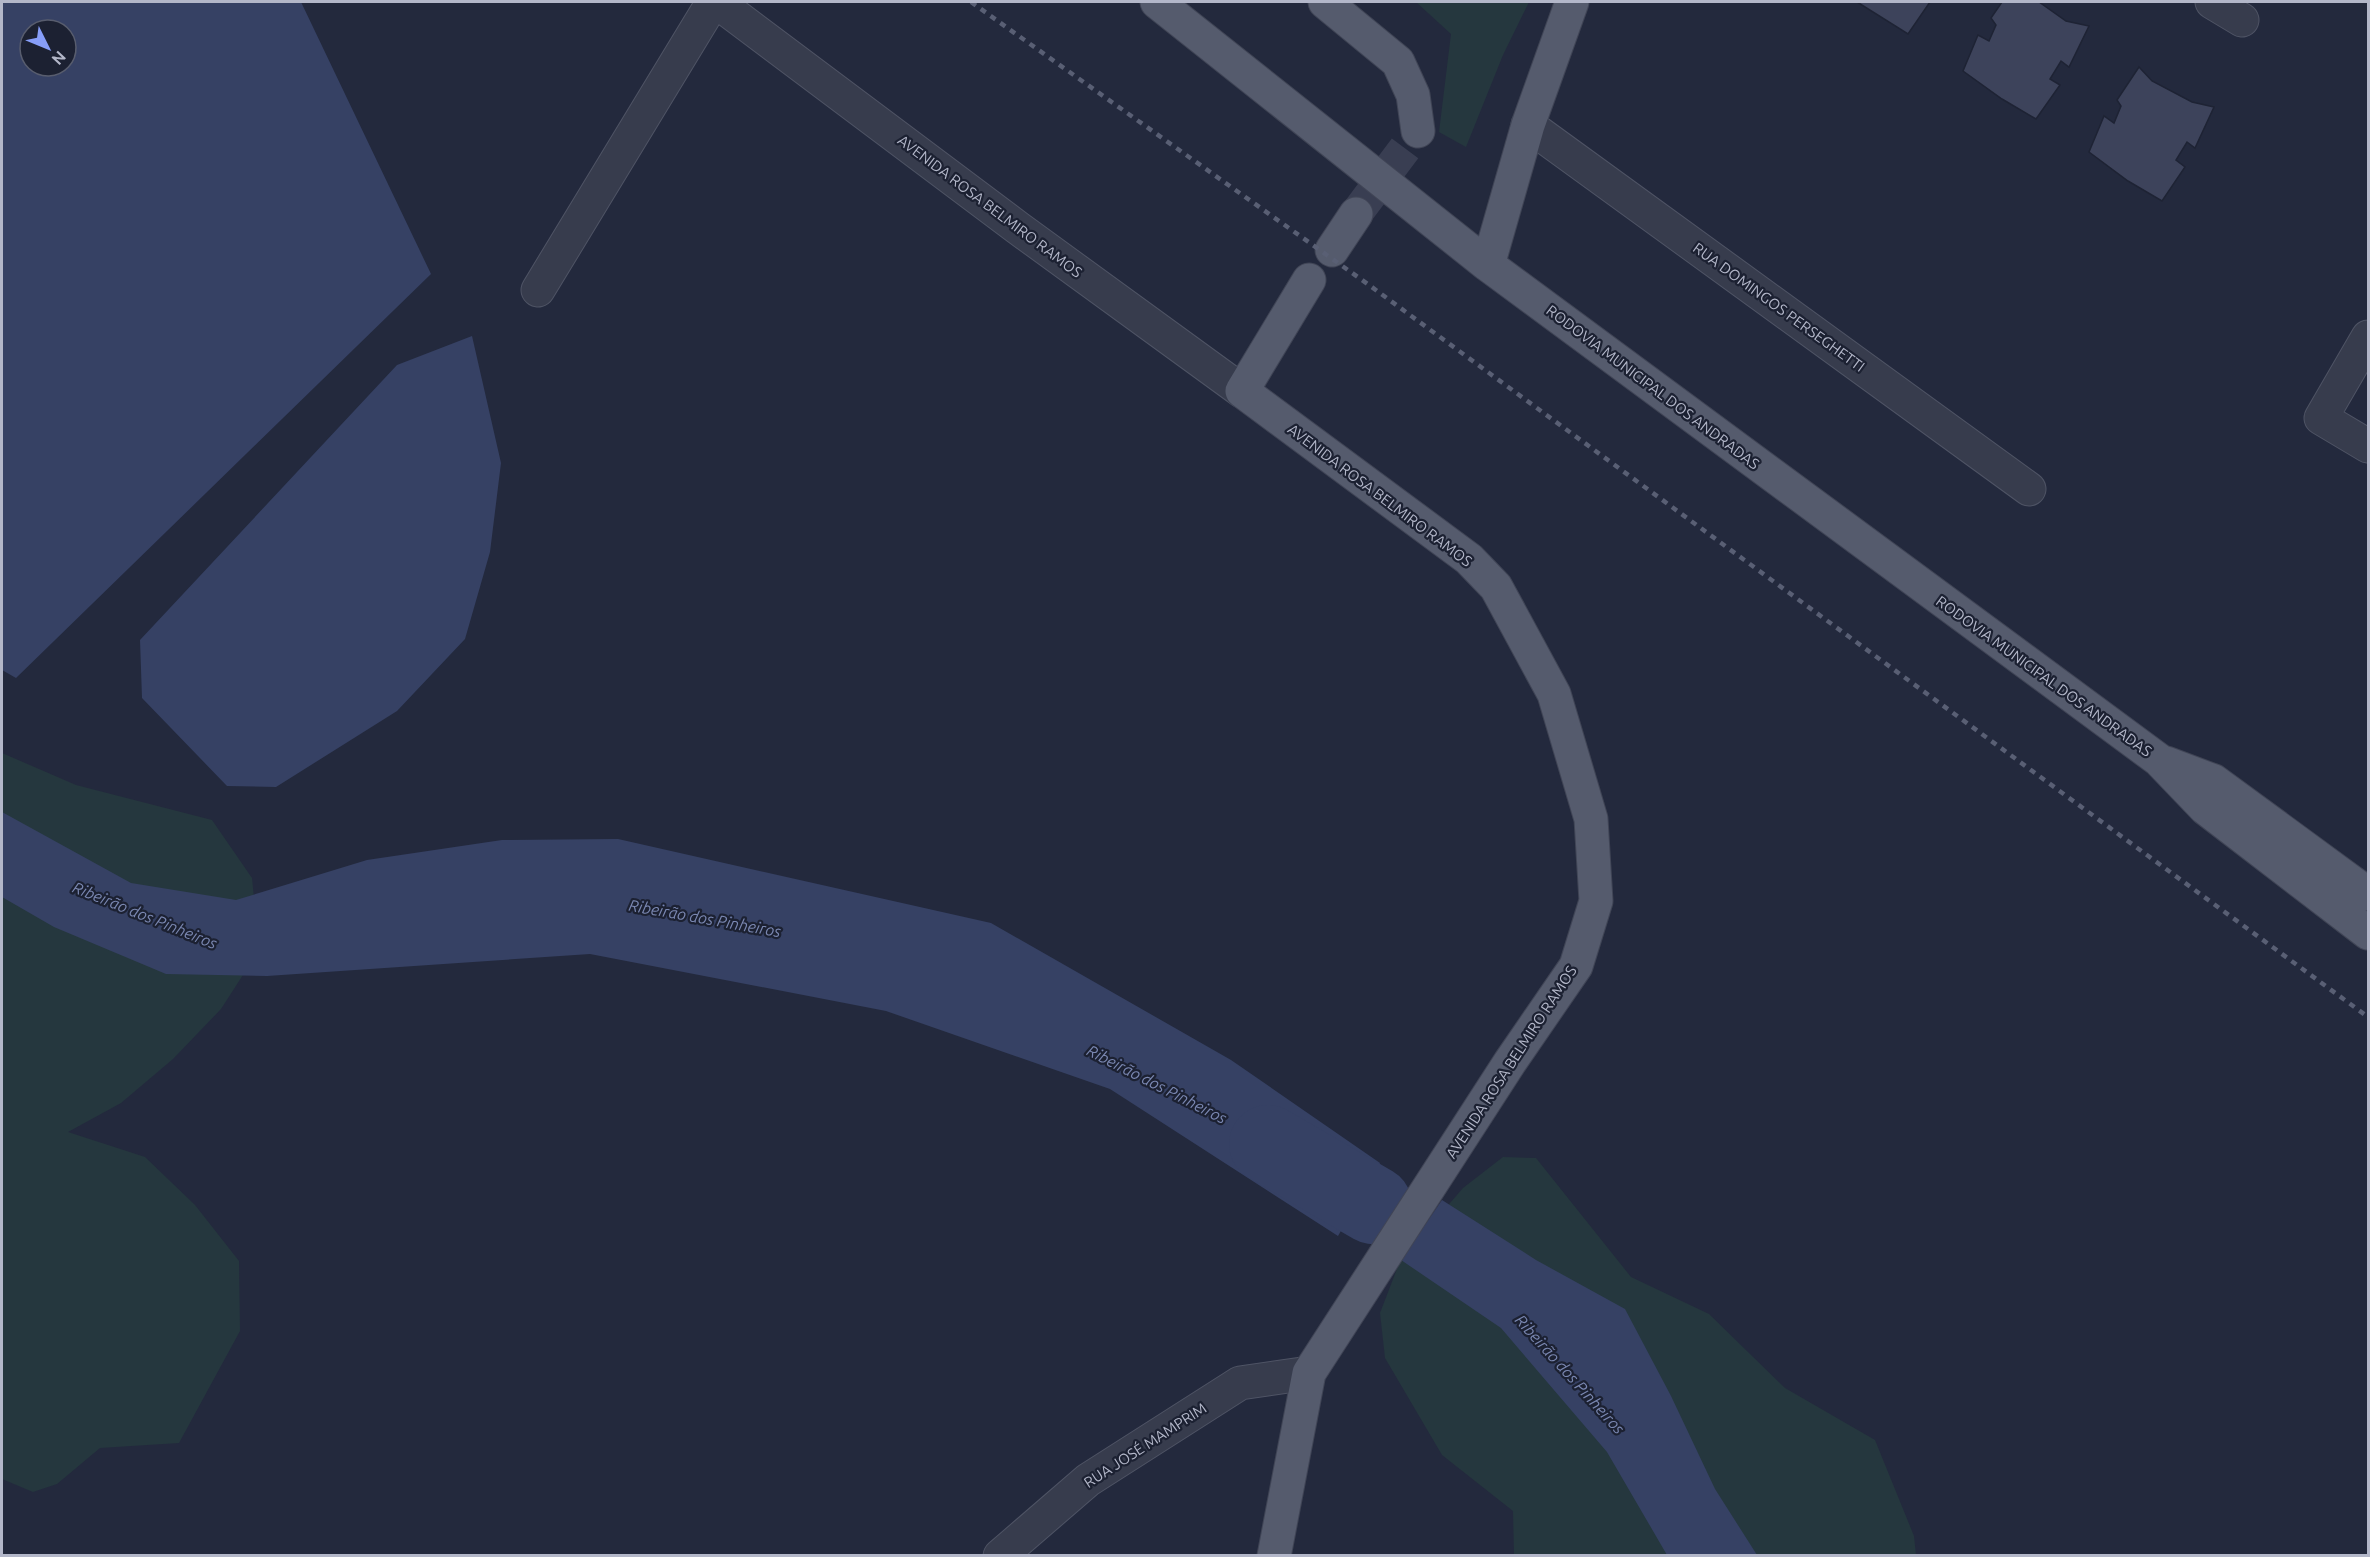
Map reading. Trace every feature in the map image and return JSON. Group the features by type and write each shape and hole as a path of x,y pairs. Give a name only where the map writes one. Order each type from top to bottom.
{"main road":[{"name":"RODOVIA MUNICIPAL DOS ANDRADAS","path":"1157,2 1488,265 2159,760 2205,808 2368,933"},
{"path":"1325,2 1398,62 1413,95 1418,131"},
{"path":"1488,265 1528,125 1572,2"},
{"path":"1332,250 1356,214"},
{"path":"1242,391 1309,280"},
{"name":"AVENIDA ROSA BELMIRO RAMOS","path":"1242,391 1469,560 1496,587 1554,694 1591,819 1596,901 1576,966 1510,1062 1309,1373 1274,1556"},
{"name":"RODOVIA MUNICIPAL DOS ANDRADAS","path":"2159,760 2214,781 2368,894"}],"street":[{"path":"538,290 715,2"},
{"name":"AVENIDA ROSA BELMIRO RAMOS","path":"715,2 1018,228 1242,391"},
{"path":"2212,2 2242,20"},
{"name":"RUA DOMINGOS PERSEGHETTI","path":"1528,125 2029,489"},
{"path":"2368,337 2321,418 2368,446"},
{"name":"RUA JOSÉ MAMPRIM","path":"1000,1556 1088,1480 1240,1383 1309,1373"}],"shaded area":[{"path":"1416,2 1529,2 1503,55 1466,147 1439,132 1451,34"},
{"path":"2,753 76,785 212,820 252,878 259,950 221,1009 173,1059 121,1103 68,1132 145,1157 195,1205 239,1261 240,1331 179,1443 100,1448 57,1484 33,1492 2,1479"},
{"path":"1503,1157 1536,1158 1631,1277 1709,1314 1785,1388 1875,1440 1914,1536 1916,1555 1514,1555 1513,1511 1442,1455 1385,1358 1380,1313 1400,1261 1463,1188"}],"water":[{"path":"2,2 301,2 431,274 16,678 2,670"},
{"path":"472,336 501,463 490,552 465,639 397,711 276,787 227,786 142,698 140,640 397,365"},
{"path":"2,812 131,883 236,900 367,860 502,840 618,839 991,923 1231,1060 1380,1163 1338,1236 1110,1089 886,1011 590,954 267,976 166,974 54,927 2,897"},
{"path":"1442,1200 1536,1260 1625,1309 1671,1396 1715,1489 1757,1555 1667,1555 1607,1452 1501,1328 1401,1260"}],"building":[{"path":"1857,2 1930,2 1908,34"},
{"path":"2002,2 2039,2 2066,21 2089,26 2069,67 2061,61 2050,79 2060,85 2036,119 2002,99 1963,71 1978,35 1989,41 1996,25 1991,18"},
{"path":"2139,67 2152,81 2192,102 2214,107 2195,148 2187,142 2176,160 2185,167 2162,201 2128,181 2089,152 2104,116 2114,123 2121,106 2117,100"}],"waterway":[{"name":"Ribeirão dos Pinheiros","path":"1268,1144 1373,1205"}],"tunnel":[{"path":"1356,214 1418,131"}],"railway":[{"path":"971,2 1369,285 2368,1017"}]}
